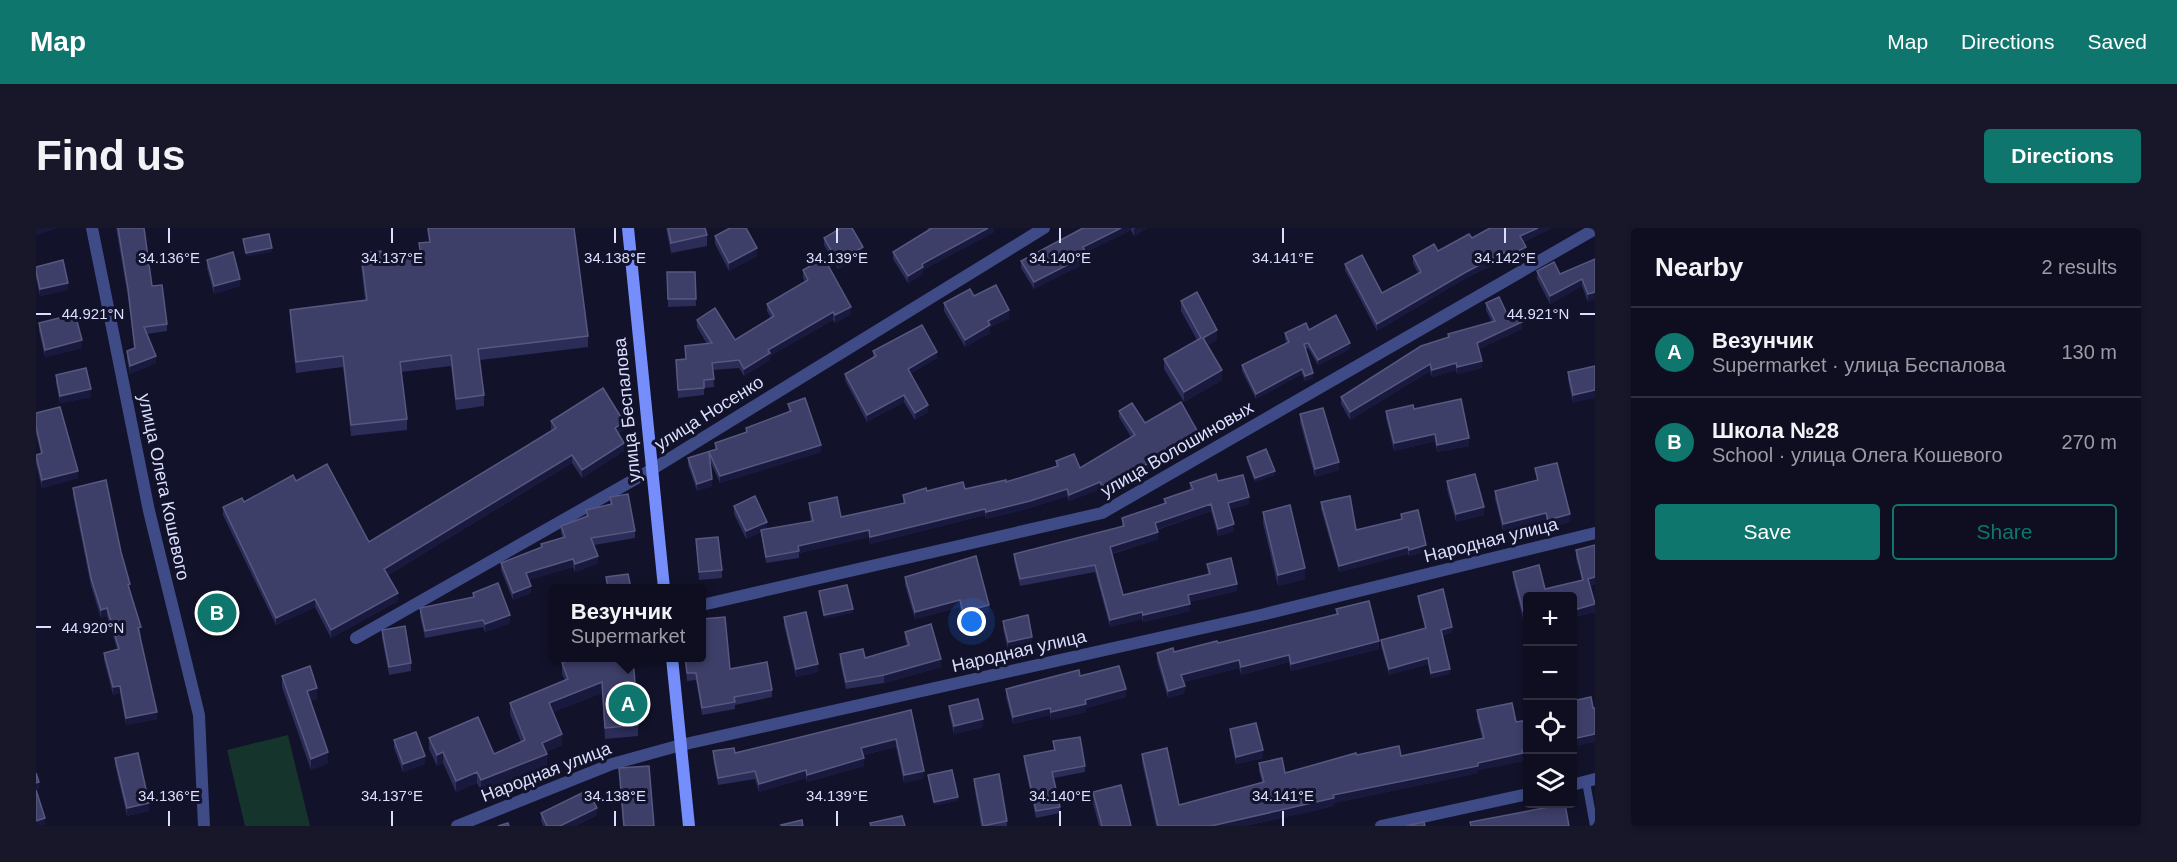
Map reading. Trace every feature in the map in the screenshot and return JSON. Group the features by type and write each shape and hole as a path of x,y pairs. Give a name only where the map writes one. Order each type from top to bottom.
{"main road":[{"name":"улица Беспалова","path":"628,228 664,584"},
{"path":"673,662 689,826"}],"street":[{"name":"улица Олега Кошевого","path":"92,228 149,511 199,715 204,826"},
{"name":"улица Носенко","path":"356,638 651,470 1044,228"},
{"name":"улица Волошиновых","path":"706,604 1102,513 1595,229"},
{"name":"Народная улица","path":"457,826 612,764 681,745 1261,615 1595,533"},
{"path":"1381,826 1523,795"}],"lane":[{"path":"1591,780 1594,826"}],"green space":[{"path":"288,735 310,826 245,826 227,750"}],"building":[{"path":"118,228 144,228 152,286 162,285 167,324 144,327 156,356 130,366 127,351 135,348"},
{"path":"428,228 574,228 588,336 478,349 484,395 456,399 451,355 400,362 407,419 351,425 343,356 296,362 290,310 367,300 361,253 381,251 382,261 421,256 419,243 430,242"},
{"path":"668,228 705,228 707,235 671,243"},
{"path":"730,228 746,228 757,248 729,263 715,236"},
{"path":"841,228 852,228 863,247 838,262 824,238"},
{"path":"932,228 988,228 922,264 923,267 908,276 893,252"},
{"path":"1083,228 1121,228 1083,247 1087,255 1034,282 1021,261"},
{"path":"1490,228 1538,228 1520,236 1526,247 1507,257 1504,252 1377,324 1345,264 1362,255 1382,293 1421,272 1413,256 1434,244 1438,251 1469,234 1472,238"},
{"path":"269,234 272,248 246,253 243,239"},
{"path":"233,252 240,279 214,286 207,260"},
{"path":"824,258 851,307 835,315 833,312 768,350 770,353 744,369 739,360 712,363 714,379 704,380 704,388 678,390 676,360 686,359 685,346 712,343 697,320 715,308 735,340 774,316 767,304 808,280 803,270"},
{"path":"1595,259 1595,292 1588,294 1582,279 1550,296 1537,271 1554,262 1560,274"},
{"path":"63,260 68,283 40,289 36,267"},
{"path":"667,272 695,272 696,299 668,299"},
{"path":"996,285 1009,310 988,321 990,325 965,340 944,303 970,289 974,296"},
{"path":"1197,292 1217,330 1203,338 1222,370 1184,392 1164,359 1201,338 1181,301"},
{"path":"1499,297 1509,318 1519,315 1522,322 1477,343 1482,361 1457,367 1456,363 1432,370 1430,364 1350,412 1341,397 1421,346 1449,337 1448,334 1495,321 1486,303"},
{"path":"75,314 82,340 45,350 39,323"},
{"path":"1336,315 1350,343 1318,360 1308,343 1304,344 1313,373 1305,376 1302,369 1256,394 1242,365 1289,342 1285,333 1306,323 1309,330"},
{"path":"922,325 937,352 908,369 928,405 915,413 904,395 867,415 845,374 876,356 873,351"},
{"path":"1595,366 1595,390 1573,395 1568,372"},
{"path":"86,368 91,389 60,396 56,375"},
{"path":"603,388 624,422 615,428 624,443 582,470 572,455 384,569 398,593 331,630 315,599 276,618 223,507 242,498 244,502 293,475 296,481 327,464 369,542 556,428 551,421"},
{"path":"805,398 821,445 720,476 709,452 712,479 697,484 688,458 717,449 715,443 747,432 746,428 791,411 788,404"},
{"path":"1461,399 1469,438 1437,445 1435,434 1394,443 1386,411 1413,405 1414,409"},
{"path":"1181,402 1199,434 1104,489 1100,482 1069,495 1067,489 986,512 985,509 870,537 869,530 798,546 799,551 766,557 761,530 813,521 809,503 837,497 841,517 905,503 903,495 926,488 927,491 963,482 965,489 1006,480 1006,482 1058,466 1056,461 1074,454 1080,468 1135,435 1119,411 1132,403 1145,423"},
{"path":"60,407 78,471 42,480 36,456 42,453 36,426 36,413"},
{"path":"1323,408 1339,462 1315,469 1300,414"},
{"path":"1266,449 1275,471 1255,478 1247,457"},
{"path":"1557,463 1570,514 1548,520 1546,513 1503,524 1495,491 1538,480 1535,468"},
{"path":"1216,474 1218,481 1243,475 1249,497 1228,503 1234,524 1218,529 1211,504 1155,523 1158,532 1110,547 1123,595 1210,574 1207,564 1231,558 1237,584 1188,595 1190,604 1110,620 1095,565 1020,579 1014,554 1124,526 1122,518 1166,503 1164,499 1193,489 1190,483"},
{"path":"1475,474 1484,507 1456,514 1447,481"},
{"path":"106,480 130,584 128,585 141,627 138,628 157,712 126,718 120,686 113,687 104,653 119,649 107,608 101,610 91,578 73,488"},
{"path":"628,494 635,531 591,538 598,556 575,564 573,559 526,573 531,586 513,593 501,563 542,547 541,544 565,537 561,526 588,516 586,510 612,504 610,497"},
{"path":"755,496 767,522 746,531 734,506"},
{"path":"1350,496 1356,530 1402,519 1401,514 1418,510 1426,545 1409,550 1408,547 1339,566 1321,502"},
{"path":"1290,505 1305,568 1278,575 1263,512"},
{"path":"718,537 722,570 699,572 696,539"},
{"path":"1595,545 1595,577 1588,579 1595,604 1577,609 1577,592 1523,592 1523,611 1513,572 1539,565 1545,589 1583,580 1576,550"},
{"path":"976,556 989,605 963,612 960,600 915,612 905,577"},
{"path":"628,574 630,584 607,584 606,577"},
{"path":"498,583 510,615 485,624 483,620 425,631 420,608 474,597 473,593"},
{"path":"847,585 853,609 824,615 819,591"},
{"path":"1443,589 1452,627 1441,630 1450,669 1431,673 1428,658 1389,669 1381,640 1426,628 1418,596"},
{"path":"1369,601 1379,641 1291,664 1289,655 1241,667 1239,660 1181,675 1185,686 1168,691 1157,653 1173,648 1174,652 1217,641 1218,643 1338,614 1336,609"},
{"path":"806,612 818,664 796,669 784,617"},
{"path":"1028,615 1032,637 1008,642 1003,621"},
{"path":"725,617 730,669 767,662 772,690 734,697 735,702 702,708 696,673 687,673 686,662 706,662 706,619"},
{"path":"931,624 941,659 884,675 846,682 840,654 863,649 865,658 909,645 905,632"},
{"path":"405,626 411,663 389,667 382,630"},
{"path":"632,662 638,725 605,728 602,682 549,703 562,734 542,743 547,754 481,780 477,772 456,781 443,752 437,755 429,738 478,717 494,754 525,740 510,703 568,679 562,663"},
{"path":"310,666 317,688 307,691 328,752 311,759 282,676"},
{"path":"1119,666 1126,689 1085,700 1086,704 1051,712 1050,708 1013,717 1006,689 1079,670 1080,676"},
{"path":"1591,697 1593,708 1595,708 1595,734 1577,738 1577,700"},
{"path":"978,699 983,719 954,726 949,706"},
{"path":"1512,703 1516,722 1523,721 1523,753 1478,763 1478,766 1333,795 1334,798 1211,826 1158,826 1142,754 1167,748 1179,805 1264,782 1259,763 1282,758 1285,773 1356,753 1357,755 1399,746 1401,756 1484,738 1477,710"},
{"path":"911,710 924,771 904,775 896,739 861,748 864,758 807,775 806,770 759,784 755,771 718,778 713,751 734,748 735,753"},
{"path":"1256,723 1263,750 1236,757 1230,729"},
{"path":"416,732 425,756 403,764 394,740"},
{"path":"1080,737 1085,766 1052,772 1060,807 1036,811 1024,756 1055,750 1053,741"},
{"path":"138,753 149,803 127,808 115,758"},
{"path":"649,766 654,826 624,826 619,768"},
{"path":"952,770 958,797 934,802 928,775"},
{"path":"999,774 1007,821 983,826 974,779"},
{"path":"1121,785 1131,826 1102,826 1093,792"},
{"path":"36,790 45,818 36,821"},
{"path":"588,790 597,808 560,826 547,826 541,813"},
{"path":"1544,808 1566,808 1569,826 1471,826 1470,822"},
{"path":"902,816 905,826 871,826 870,823"},
{"path":"802,820 803,826 781,825"},
{"path":"1424,822 1425,826 1406,826"}],"place":[{"name":"Школа №28","path":"217,613"},
{"name":"Везунчик","path":"628,704"}]}
